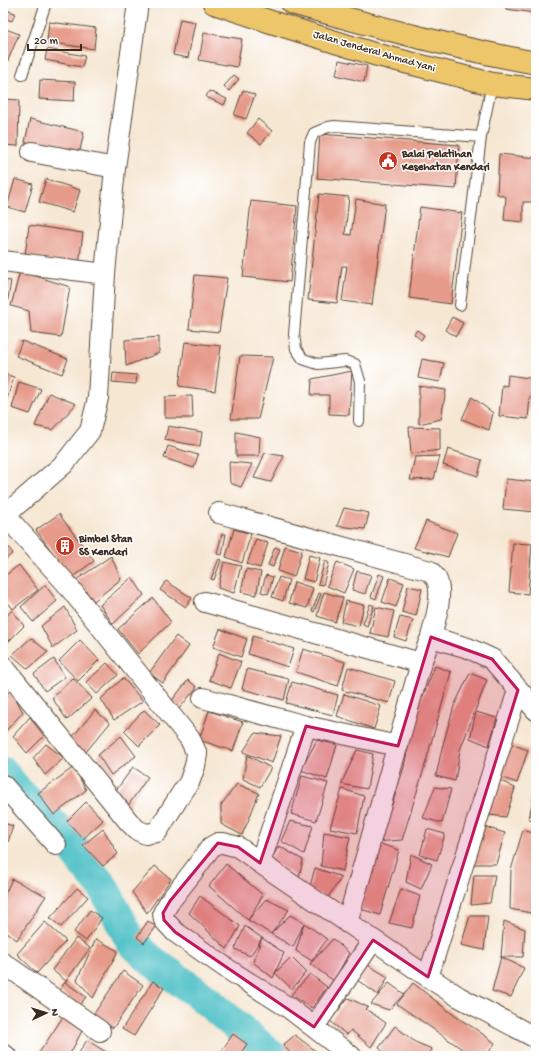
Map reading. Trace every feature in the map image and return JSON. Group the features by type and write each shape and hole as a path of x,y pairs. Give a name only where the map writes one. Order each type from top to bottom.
{"highway":[{"name":"Jalan Jenderal Ahmad Yani","path":"214,3 374,54 492,84 536,89"},
{"path":"292,3 403,33 536,63"}],"street":[{"path":"3,666 129,822 137,830 146,834 157,832 189,783 195,766 197,754 190,739 65,582 4,515 64,464 90,431 98,398 105,274 115,168 138,3"},
{"path":"32,152 115,168"},
{"path":"3,260 105,274"},
{"path":"219,513 430,571 436,578 439,586 438,606 431,637 422,663 347,923"},
{"path":"206,602 422,663"},
{"path":"431,637 468,648 492,659 536,710"},
{"path":"428,977 518,690"},
{"path":"203,698 306,726 398,746"},
{"path":"260,863 306,726"},
{"path":"3,785 56,845"},
{"path":"351,1056 289,1008 229,970 176,932 164,920 163,913 170,901 211,847 218,842 238,847 347,923 459,997 536,1038"},
{"path":"314,1027 373,940"},
{"path":"3,962 100,1031"}],"lane":[{"path":"22,76 46,3"},
{"path":"460,306 481,137 492,84"},
{"path":"359,421 360,381 355,364 345,361 318,364 303,359 296,349 294,334 310,142 314,133 328,127 335,126 481,137"}],"highlighted area":[{"path":"431,637 492,659 518,690 428,977 373,940 314,1027 175,932 164,920 163,913 170,901 218,843 238,847 260,863 306,726 398,746"}],"building":[{"path":"507,3 535,3 534,13 506,9"},
{"path":"3,9 15,13 12,21 3,18"},
{"path":"180,19 195,22 188,58 173,55"},
{"path":"49,22 96,28 94,49 47,42"},
{"path":"3,28 19,34 7,63 3,61"},
{"path":"204,33 242,39 237,67 199,60"},
{"path":"47,49 85,56 82,67 45,60"},
{"path":"339,60 367,66 364,82 336,75"},
{"path":"234,75 239,79 229,91 224,86"},
{"path":"40,80 75,82 74,101 39,99"},
{"path":"243,90 255,95 246,119 234,115"},
{"path":"209,91 227,99 224,105 206,97"},
{"path":"3,99 19,100 18,146 3,145"},
{"path":"30,119 84,132 79,155 25,142"},
{"path":"258,119 272,131 261,144 247,133"},
{"name":"Balai Pelatihan Kesehatan Kendari","path":"320,134 459,145 456,189 317,178"},
{"path":"499,154 536,158 536,202 523,202 523,222 504,220 506,197 497,194"},
{"path":"15,179 33,184 25,212 7,207"},
{"path":"46,179 80,190 73,212 39,202"},
{"path":"319,194 349,197 345,234 351,235 356,199 385,204 372,305 342,301 347,266 342,266 337,303 308,300"},
{"path":"251,201 297,206 290,282 243,277"},
{"path":"420,207 462,213 451,304 409,298"},
{"path":"29,225 83,233 79,264 25,256"},
{"path":"20,271 70,287 61,337 31,333 29,311 11,306"},
{"path":"195,275 227,278 219,332 189,329"},
{"path":"3,280 11,281 4,324 3,324"},
{"path":"452,317 463,323 456,336 445,330"},
{"path":"417,330 424,335 421,340 414,334"},
{"path":"159,337 159,353 126,366 125,340"},
{"path":"22,341 68,359 62,374 16,356"},
{"path":"185,342 221,346 215,391 179,386"},
{"path":"240,356 273,357 258,419 231,419"},
{"path":"422,359 444,363 440,382 418,378"},
{"path":"352,371 349,415 329,414 329,395 311,395 312,379"},
{"path":"113,373 137,375 136,384 112,382"},
{"path":"3,374 14,377 7,399 3,398"},
{"path":"508,375 536,379 536,397 530,396 528,419 499,416 502,385 507,386"},
{"path":"19,382 41,389 30,414 12,408"},
{"path":"419,386 446,390 441,419 419,424"},
{"path":"49,393 76,404 53,430 35,426"},
{"path":"192,396 193,418 165,418 165,397"},
{"path":"472,397 493,413 489,430 462,419"},
{"path":"168,426 202,432 200,446 165,440"},
{"path":"409,427 440,428 440,450 411,454"},
{"path":"236,432 260,437 259,456 236,456"},
{"path":"168,446 198,455 194,468 164,458"},
{"path":"448,449 482,460 478,476 443,465"},
{"path":"265,453 284,456 271,482 254,478"},
{"path":"440,456 434,479 410,480 415,457"},
{"path":"229,462 252,464 241,487 230,483"},
{"path":"506,479 536,482 536,512 503,509"},
{"path":"344,508 369,513 365,529 337,526"},
{"name":"Bimbel Stan SS Kendari","path":"59,514 94,561 71,578 36,530"},
{"path":"426,521 457,533 448,557 414,548"},
{"path":"234,529 251,534 242,563 226,557"},
{"path":"222,534 226,534 222,555 217,554"},
{"path":"256,539 268,543 260,568 247,564"},
{"path":"3,541 13,553 3,562"},
{"path":"513,543 532,544 528,594 509,592"},
{"path":"285,546 302,551 294,577 278,571"},
{"path":"275,547 280,549 273,567 268,565"},
{"path":"309,555 320,558 314,582 303,579"},
{"path":"111,556 121,579 94,601 76,580"},
{"path":"219,559 221,560 214,580 211,579"},
{"path":"325,561 329,563 323,585 318,584"},
{"path":"224,562 241,566 234,593 218,588"},
{"path":"337,562 354,569 344,593 327,586"},
{"path":"19,565 38,590 13,609 3,596 3,577"},
{"path":"246,569 261,572 256,595 241,592"},
{"path":"357,571 371,575 365,594 352,590"},
{"path":"379,574 384,576 376,599 371,597"},
{"path":"266,575 273,577 268,594 261,592"},
{"path":"132,577 144,595 113,624 100,605"},
{"path":"279,577 289,580 283,601 272,597"},
{"path":"390,578 404,583 396,607 382,602"},
{"path":"166,581 192,598 186,607 160,590"},
{"path":"294,582 313,588 307,608 289,603"},
{"path":"45,585 57,601 33,622 21,607"},
{"path":"408,586 422,589 416,616 402,612"},
{"path":"324,592 343,598 335,622 317,616"},
{"path":"319,593 321,594 314,612 312,611"},
{"path":"153,598 171,622 138,654 118,629"},
{"path":"346,601 364,605 359,626 341,622"},
{"path":"370,604 374,606 367,626 363,624"},
{"path":"65,607 77,630 53,648 41,626"},
{"path":"376,607 394,611 388,637 370,633"},
{"path":"12,610 24,626 7,643 3,639 3,620"},
{"path":"400,617 413,620 406,641 394,637"},
{"path":"220,629 247,639 241,657 213,647"},
{"path":"176,636 189,646 163,683 149,673"},
{"path":"253,636 294,649 288,667 248,654"},
{"path":"31,638 48,652 28,669 12,655"},
{"path":"80,640 99,660 78,681 59,661"},
{"path":"303,649 345,662 338,686 296,672"},
{"path":"219,653 241,662 231,688 209,680"},
{"path":"54,659 65,677 45,691 34,674"},
{"path":"107,663 118,675 97,694 86,682"},
{"path":"435,666 451,672 402,840 375,842 392,805 404,767 411,733 422,698"},
{"path":"348,667 395,681 389,703 342,690"},
{"path":"247,669 289,679 284,700 242,689"},
{"path":"470,673 487,680 460,750 455,781 436,776 454,706"},
{"path":"73,678 92,698 67,720 52,698"},
{"path":"123,678 143,701 114,720 101,699"},
{"path":"188,680 197,687 178,710 170,703"},
{"path":"292,682 338,695 333,715 286,703"},
{"path":"11,690 23,712 3,734 3,698"},
{"path":"344,694 381,706 374,729 337,716"},
{"path":"95,710 110,723 85,753 69,741"},
{"path":"144,710 160,725 139,746 124,731"},
{"path":"209,711 243,722 233,751 199,740"},
{"path":"476,712 497,718 489,746 470,738"},
{"path":"30,717 44,736 27,753 13,736"},
{"path":"255,733 281,736 272,763 243,752"},
{"path":"121,736 136,756 111,775 98,755"},
{"path":"317,740 337,745 327,779 301,770"},
{"path":"505,742 528,750 517,783 494,775"},
{"path":"46,744 64,758 45,775 33,758"},
{"path":"357,750 373,754 367,789 341,784"},
{"path":"247,755 271,768 260,787 243,779"},
{"path":"74,767 86,790 54,815 38,793"},
{"path":"133,767 148,777 127,807 112,796"},
{"path":"302,776 328,783 316,821 291,814"},
{"path":"499,780 515,788 506,817 481,814"},
{"path":"237,784 259,793 242,835 221,824 221,805"},
{"path":"435,787 451,789 442,823 423,818"},
{"path":"536,788 536,821 529,819"},
{"path":"342,789 364,796 357,833 330,828"},
{"path":"86,802 103,820 83,839 67,821"},
{"path":"290,821 313,826 304,854 281,841"},
{"path":"4,823 13,826 8,842 3,840"},
{"path":"482,826 505,833 496,864 472,864"},
{"path":"103,829 118,854 103,866 83,845"},
{"path":"427,829 445,834 437,860 420,855"},
{"path":"523,830 536,834 536,880 531,913 510,909 511,870"},
{"path":"324,832 350,837 343,871 321,866"},
{"path":"375,842 399,850 380,915 361,909"},
{"path":"279,846 303,860 299,877 270,861"},
{"path":"411,854 432,864 421,889 406,882"},
{"path":"226,864 263,895 248,920 209,886"},
{"path":"155,866 171,879 147,913 132,892"},
{"path":"315,868 342,877 328,897 309,890"},
{"path":"474,875 495,875 490,903 471,905"},
{"path":"12,879 46,896 17,940 3,930 3,898"},
{"path":"77,888 88,897 61,927 50,918"},
{"path":"401,889 420,896 412,928 389,923"},
{"path":"200,896 240,926 227,949 189,913"},
{"path":"266,899 289,910 271,934 248,920"},
{"path":"90,910 102,918 86,941 74,932"},
{"path":"290,915 304,923 293,947 271,934"},
{"path":"470,916 488,916 484,950 461,945"},
{"path":"148,921 156,927 144,943 137,937"},
{"path":"504,921 525,929 523,957 501,957"},
{"path":"45,922 66,941 37,973 17,954"},
{"path":"304,923 327,939 312,961 296,951"},
{"path":"245,926 262,938 250,956 235,949"},
{"path":"76,938 90,948 66,981 52,970"},
{"path":"262,938 284,953 273,978 253,962"},
{"path":"96,939 118,951 93,998 77,980"},
{"path":"333,939 349,953 334,981 310,964"},
{"path":"291,957 306,972 292,989 275,973"},
{"path":"501,957 524,968 511,997 492,991"},
{"path":"368,965 388,977 378,995 356,979"},
{"path":"123,971 143,985 113,1028 93,1015"},
{"path":"310,974 327,987 312,1008 291,995"},
{"path":"153,981 164,988 134,1036 122,1029"},
{"path":"65,982 86,997 79,1006 59,991"},
{"path":"389,983 404,994 389,1010 371,1004"},
{"path":"413,983 455,1016 495,1043 486,1056 472,1056 397,1004"},
{"path":"348,998 368,1007 366,1009 386,1023 371,1047 351,1030 347,1035 330,1021"},
{"path":"65,1014 84,1027 69,1056 37,1056"},
{"path":"395,1026 415,1042 432,1049 428,1056 388,1056 379,1048"},
{"path":"233,1034 247,1044 239,1056 218,1056"},
{"path":"295,1035 317,1052 312,1056 293,1056 283,1045"},
{"path":"87,1040 112,1056 77,1056"}],"waterway":[{"path":"3,773 19,793 69,840 82,862 103,887 131,941 152,961 200,995 272,1056"}],"place":[{"name":"Balai Pelatihan Kesehatan Kendari","path":"388,161"},
{"name":"Bimbel Stan SS Kendari","path":"65,546"}]}
